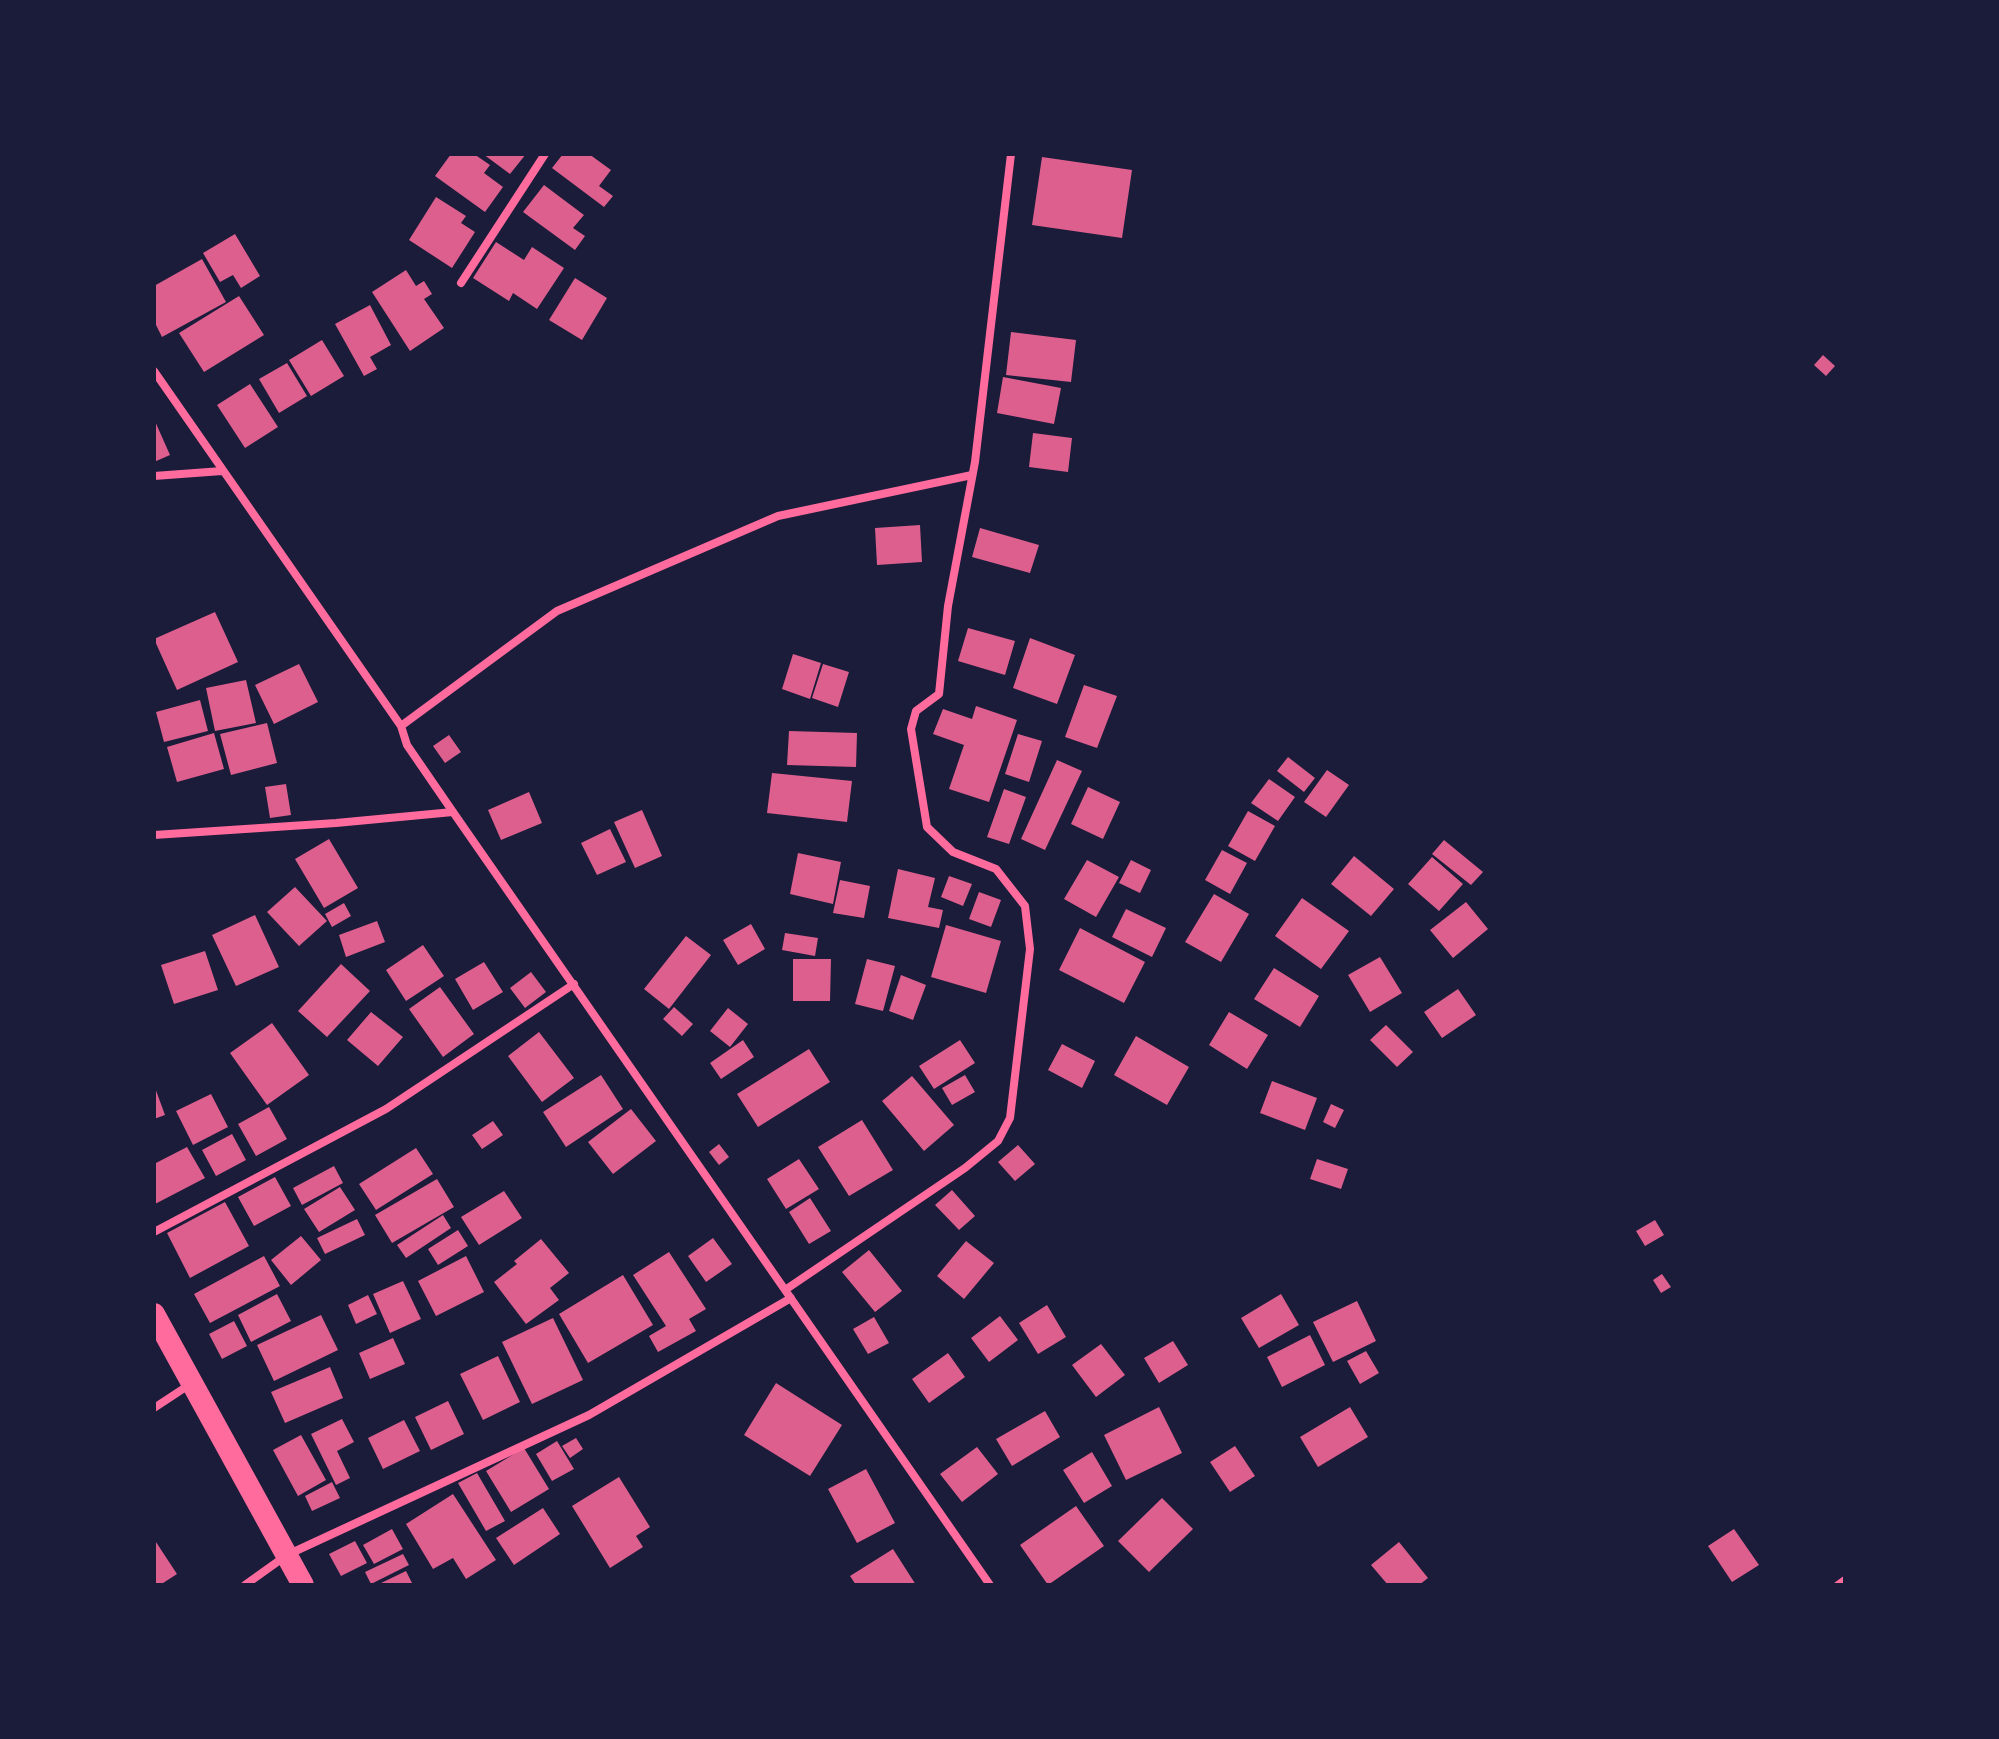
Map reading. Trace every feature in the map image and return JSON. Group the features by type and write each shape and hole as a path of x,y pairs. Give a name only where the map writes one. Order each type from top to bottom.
{"highway":[{"path":"154,1314 303,1585"}],"street":[{"path":"461,283 545,154"},
{"path":"785,1290 965,1168 998,1141 1010,1118 1030,949 1025,906 996,869 953,852 927,827 911,729 916,711 939,694 948,606 972,475 1011,154"},
{"path":"154,371 401,726 407,745 453,812 990,1585"},
{"path":"154,476 222,471"},
{"path":"401,726 557,611 778,516 972,475"},
{"path":"154,835 453,812"},
{"path":"154,1232 386,1109 574,984"},
{"path":"245,1585 287,1555 589,1415 791,1298"},
{"path":"154,1408 193,1383"},
{"path":"1838,1585 1845,1580"}],"building":[{"path":"451,154 474,154 490,165 484,173 503,187 485,212 435,176"},
{"path":"483,154 526,154 510,174"},
{"path":"563,154 589,154 611,170 599,186 613,196 604,207 552,168"},
{"path":"1042,157 1132,170 1122,238 1032,225"},
{"path":"544,185 584,215 573,228 585,236 575,250 523,212"},
{"path":"436,197 466,216 461,223 475,232 452,268 409,240"},
{"path":"235,234 260,276 241,288 233,275 220,282 203,253"},
{"path":"496,242 524,260 532,247 564,268 537,309 513,293 509,301 473,278"},
{"path":"202,259 226,302 162,337 154,321 154,286"},
{"path":"406,270 416,286 424,281 432,294 424,299 444,328 410,351 372,292"},
{"path":"575,278 607,298 582,340 549,320"},
{"path":"239,296 264,335 204,372 179,333"},
{"path":"370,305 391,345 370,357 377,369 364,376 335,324"},
{"path":"1011,332 1076,340 1071,382 1006,375"},
{"path":"322,340 344,376 311,396 289,360"},
{"path":"1823,355 1835,366 1826,376 1814,365"},
{"path":"287,363 307,396 279,413 259,379"},
{"path":"1003,377 1061,388 1054,424 997,413"},
{"path":"250,384 278,427 245,448 217,405"},
{"path":"154,419 170,455 154,462"},
{"path":"1033,433 1072,438 1068,472 1029,467"},
{"path":"920,525 922,562 877,565 875,528"},
{"path":"980,528 1039,545 1030,573 972,557"},
{"path":"215,612 238,662 177,690 154,639"},
{"path":"968,628 1015,641 1005,675 958,661"},
{"path":"1030,638 1075,655 1057,704 1013,688"},
{"path":"793,654 821,663 810,699 782,689"},
{"path":"299,664 318,702 274,724 255,685"},
{"path":"823,664 849,672 838,707 812,698"},
{"path":"246,680 256,723 215,731 206,688"},
{"path":"1084,685 1117,696 1097,748 1065,737"},
{"path":"200,700 208,731 164,742 156,712"},
{"path":"976,706 1017,720 989,802 949,789 964,745 933,734 943,709 972,719"},
{"path":"267,723 277,763 231,775 220,734"},
{"path":"789,731 857,733 856,767 787,765"},
{"path":"214,733 224,769 177,782 167,747"},
{"path":"1018,734 1042,741 1029,782 1005,774"},
{"path":"449,735 461,752 445,763 433,746"},
{"path":"1288,757 1315,778 1304,792 1277,771"},
{"path":"1057,760 1082,771 1045,850 1021,839"},
{"path":"1327,770 1349,785 1326,817 1304,802"},
{"path":"772,773 852,781 847,822 767,813"},
{"path":"1269,779 1295,797 1278,821 1251,803"},
{"path":"286,784 291,815 270,818 265,787"},
{"path":"1088,787 1120,802 1103,839 1071,824"},
{"path":"1004,789 1026,797 1009,844 987,837"},
{"path":"529,792 542,823 501,840 488,810"},
{"path":"642,810 662,856 635,868 614,822"},
{"path":"1248,811 1275,826 1255,861 1228,846"},
{"path":"610,829 626,862 597,875 581,843"},
{"path":"329,839 358,888 324,908 295,859"},
{"path":"1444,840 1483,872 1471,885 1432,854"},
{"path":"1222,850 1247,863 1230,894 1205,880"},
{"path":"798,853 841,862 833,904 790,894"},
{"path":"1354,856 1394,889 1371,916 1331,884"},
{"path":"1432,857 1463,884 1439,911 1408,884"},
{"path":"1087,860 1119,877 1096,917 1064,899"},
{"path":"1131,860 1151,870 1140,893 1119,883"},
{"path":"898,869 935,878 928,907 943,910 939,928 888,918"},
{"path":"949,876 972,884 963,906 941,897"},
{"path":"840,880 870,886 864,918 833,913"},
{"path":"295,887 327,921 299,946 267,912"},
{"path":"979,892 1001,900 991,927 969,919"},
{"path":"1214,894 1249,914 1221,962 1185,942"},
{"path":"1302,898 1349,931 1321,969 1275,936"},
{"path":"1466,902 1488,929 1453,958 1430,930"},
{"path":"344,903 351,916 332,927 325,914"},
{"path":"1126,909 1166,928 1152,957 1112,937"},
{"path":"255,915 279,967 236,986 212,935"},
{"path":"377,921 385,942 346,957 339,935"},
{"path":"751,924 765,949 738,965 723,940"},
{"path":"946,925 1001,941 986,993 931,977"},
{"path":"1080,928 1145,962 1124,1003 1059,970"},
{"path":"785,933 818,938 815,956 782,950"},
{"path":"686,936 711,955 669,1009 644,989"},
{"path":"423,945 444,976 406,1001 386,970"},
{"path":"205,951 218,990 174,1004 161,965"},
{"path":"1380,957 1402,993 1370,1012 1348,975"},
{"path":"793,959 831,959 830,1001 793,1001"},
{"path":"867,959 895,966 883,1011 855,1004"},
{"path":"484,962 503,992 473,1010 455,979"},
{"path":"341,964 370,991 327,1037 298,1011"},
{"path":"1274,968 1319,996 1300,1027 1254,999"},
{"path":"531,972 546,992 525,1008 510,988"},
{"path":"901,975 926,985 913,1020 889,1011"},
{"path":"440,987 474,1034 443,1057 409,1009"},
{"path":"1458,989 1476,1015 1442,1038 1424,1012"},
{"path":"674,1007 693,1024 682,1036 663,1019"},
{"path":"728,1008 748,1024 730,1047 710,1031"},
{"path":"371,1012 403,1037 378,1066 347,1040"},
{"path":"1229,1012 1268,1035 1247,1069 1209,1045"},
{"path":"272,1023 309,1075 267,1105 230,1053"},
{"path":"1386,1025 1413,1052 1397,1067 1370,1040"},
{"path":"539,1032 574,1078 542,1102 508,1056"},
{"path":"1136,1036 1189,1067 1167,1105 1114,1075"},
{"path":"743,1040 754,1057 721,1079 710,1063"},
{"path":"960,1040 975,1063 934,1089 919,1066"},
{"path":"1062,1044 1095,1061 1082,1088 1048,1070"},
{"path":"809,1049 830,1082 758,1127 737,1094"},
{"path":"601,1075 623,1109 566,1147 543,1112"},
{"path":"965,1075 975,1092 952,1105 942,1088"},
{"path":"912,1076 954,1125 924,1151 882,1101"},
{"path":"1272,1081 1317,1098 1305,1130 1260,1113"},
{"path":"154,1085 165,1115 154,1119"},
{"path":"211,1094 228,1127 193,1145 176,1111"},
{"path":"1331,1104 1344,1110 1335,1128 1323,1122"},
{"path":"269,1107 287,1139 256,1156 238,1124"},
{"path":"631,1109 656,1141 613,1174 588,1142"},
{"path":"862,1120 893,1170 849,1196 818,1147"},
{"path":"493,1121 503,1135 482,1149 472,1135"},
{"path":"232,1134 246,1160 216,1176 202,1150"},
{"path":"719,1144 729,1157 719,1165 709,1152"},
{"path":"1018,1145 1035,1164 1015,1181 998,1162"},
{"path":"187,1147 205,1178 155,1204 154,1164"},
{"path":"416,1148 433,1174 376,1210 359,1184"},
{"path":"799,1159 819,1189 786,1209 767,1179"},
{"path":"1317,1159 1348,1169 1341,1189 1310,1179"},
{"path":"334,1166 343,1183 302,1205 293,1188"},
{"path":"275,1177 291,1206 254,1226 238,1197"},
{"path":"437,1179 454,1207 392,1243 375,1215"},
{"path":"340,1187 355,1210 319,1232 304,1209"},
{"path":"952,1190 975,1216 959,1230 935,1205"},
{"path":"504,1191 522,1218 479,1245 461,1217"},
{"path":"810,1198 831,1231 809,1244 789,1212"},
{"path":"225,1202 249,1246 190,1278 167,1233"},
{"path":"443,1215 451,1228 406,1258 397,1245"},
{"path":"357,1219 365,1235 325,1254 317,1238"},
{"path":"1655,1220 1664,1235 1645,1246 1636,1231"},
{"path":"458,1230 468,1246 438,1265 428,1249"},
{"path":"301,1236 321,1260 291,1285 271,1260"},
{"path":"713,1238 732,1264 706,1282 688,1256"},
{"path":"541,1239 569,1273 550,1288 559,1300 526,1324 494,1282"},
{"path":"966,1241 994,1263 964,1299 937,1276"},
{"path":"869,1250 902,1291 875,1312 842,1272"},
{"path":"669,1252 706,1309 689,1319 696,1331 658,1352 649,1336 666,1326 633,1275"},
{"path":"264,1256 280,1286 210,1323 194,1294"},
{"path":"466,1256 484,1292 436,1316 418,1281"},
{"path":"1662,1274 1671,1287 1661,1293 1653,1280"},
{"path":"623,1275 653,1325 588,1363 559,1314"},
{"path":"403,1281 421,1319 390,1333 373,1294"},
{"path":"277,1294 291,1321 251,1342 238,1315"},
{"path":"1281,1294 1299,1325 1259,1348 1241,1318"},
{"path":"368,1295 377,1314 356,1324 348,1305"},
{"path":"1357,1301 1376,1341 1333,1362 1313,1322"},
{"path":"1047,1305 1066,1337 1038,1354 1019,1323"},
{"path":"321,1315 338,1350 274,1381 257,1345"},
{"path":"1000,1316 1018,1340 989,1362 971,1338"},
{"path":"874,1317 889,1343 868,1354 853,1329"},
{"path":"553,1318 583,1380 532,1404 502,1342"},
{"path":"234,1321 247,1346 222,1359 209,1334"},
{"path":"1310,1335 1325,1365 1282,1387 1267,1357"},
{"path":"393,1338 405,1364 370,1379 359,1353"},
{"path":"1173,1341 1188,1365 1159,1383 1144,1358"},
{"path":"1101,1344 1125,1375 1096,1397 1072,1365"},
{"path":"1366,1351 1379,1373 1360,1384 1347,1361"},
{"path":"948,1353 965,1377 929,1403 912,1379"},
{"path":"498,1356 520,1402 483,1420 460,1374"},
{"path":"330,1367 343,1398 285,1423 271,1392"},
{"path":"776,1383 842,1425 810,1476 744,1435"},
{"path":"448,1401 464,1434 431,1450 415,1417"},
{"path":"1159,1407 1182,1453 1126,1480 1104,1435"},
{"path":"1350,1407 1368,1437 1318,1467 1300,1437"},
{"path":"1045,1411 1060,1437 1012,1466 996,1439"},
{"path":"342,1419 354,1442 337,1451 350,1478 336,1485 311,1434"},
{"path":"404,1420 420,1451 383,1469 368,1438"},
{"path":"301,1435 326,1480 298,1496 273,1450"},
{"path":"576,1438 583,1449 570,1458 562,1446"},
{"path":"557,1441 574,1469 552,1481 536,1454"},
{"path":"1235,1446 1255,1476 1230,1492 1210,1462"},
{"path":"977,1447 998,1474 962,1502 940,1474"},
{"path":"524,1448 549,1489 511,1512 486,1471"},
{"path":"1092,1452 1112,1486 1084,1503 1063,1470"},
{"path":"866,1469 895,1523 857,1543 828,1489"},
{"path":"477,1473 505,1521 486,1531 458,1483"},
{"path":"619,1477 650,1527 636,1536 643,1547 610,1568 572,1506"},
{"path":"332,1482 340,1498 312,1511 305,1496"},
{"path":"453,1494 496,1560 466,1579 453,1558 433,1569 406,1524"},
{"path":"1162,1498 1193,1529 1149,1572 1118,1541"},
{"path":"1076,1506 1104,1546 1048,1585 1020,1545"},
{"path":"543,1508 560,1534 514,1565 496,1538"},
{"path":"392,1529 403,1549 374,1564 363,1545"},
{"path":"1734,1529 1759,1565 1732,1582 1708,1546"},
{"path":"154,1539 177,1574 160,1585 154,1585"},
{"path":"355,1541 367,1563 341,1576 329,1554"},
{"path":"1399,1542 1428,1578 1419,1585 1388,1585 1371,1565"},
{"path":"893,1549 916,1585 856,1585 850,1576"},
{"path":"403,1554 409,1565 371,1584 365,1572"},
{"path":"406,1571 413,1585 377,1585"}]}
